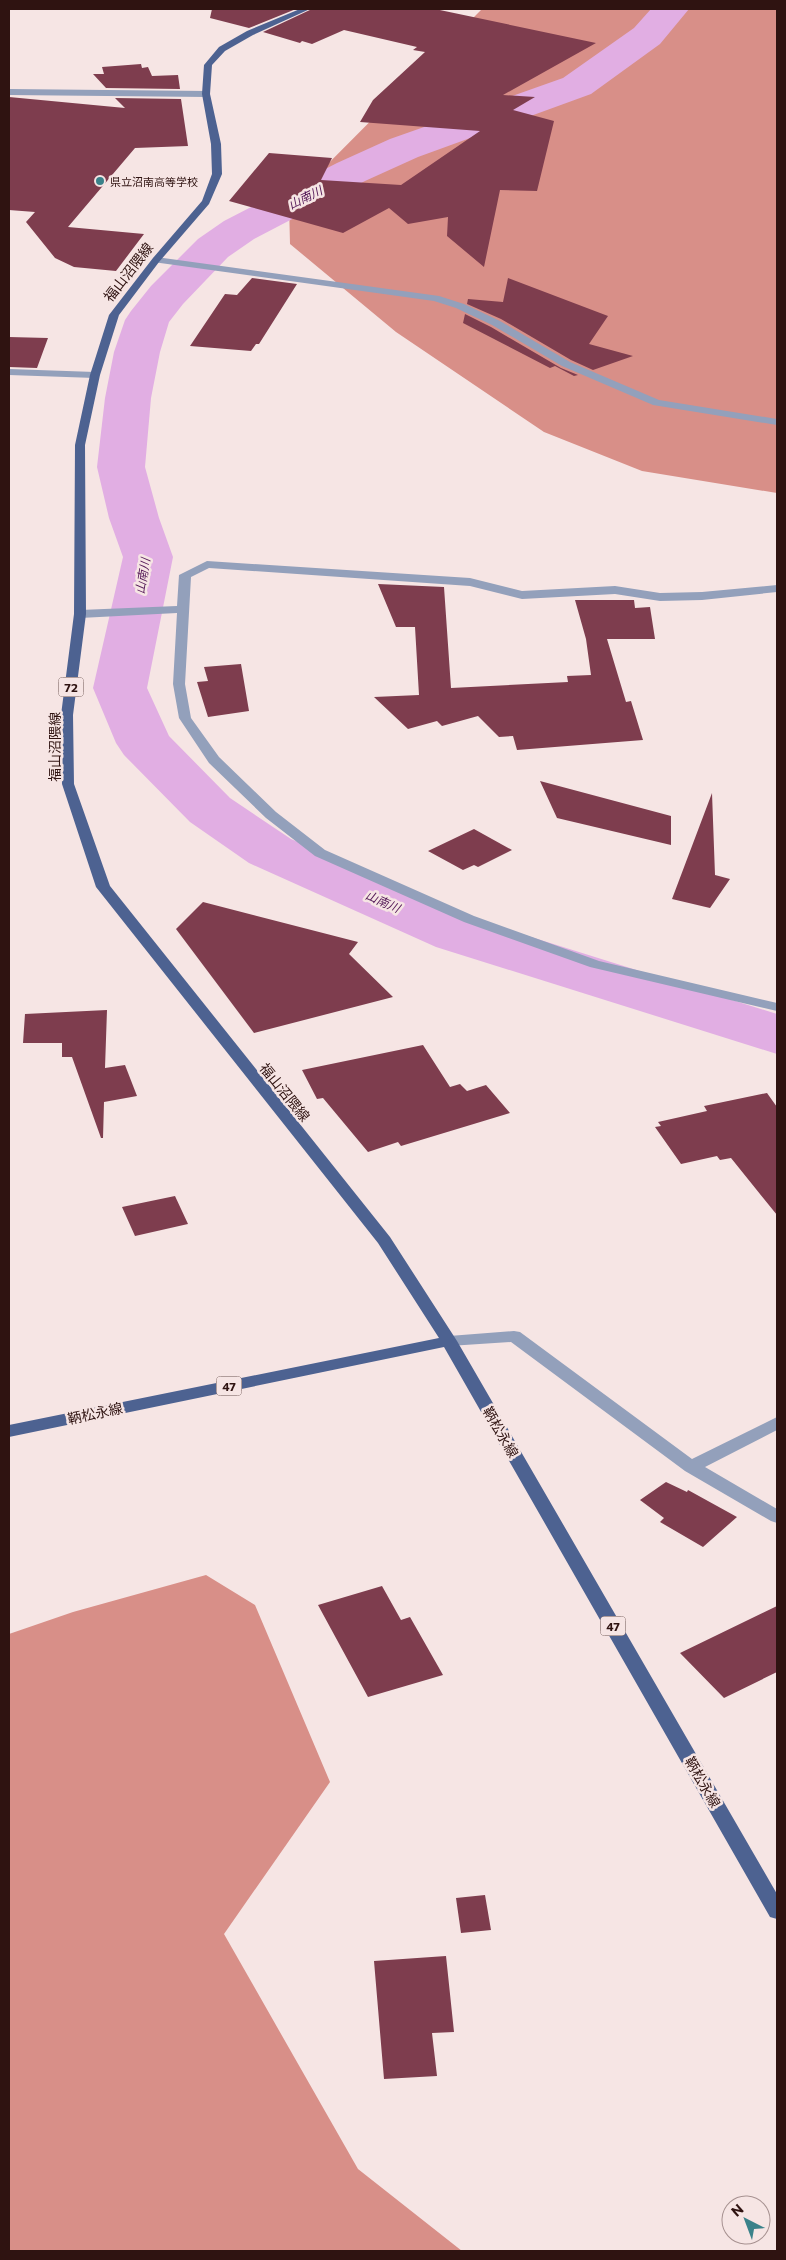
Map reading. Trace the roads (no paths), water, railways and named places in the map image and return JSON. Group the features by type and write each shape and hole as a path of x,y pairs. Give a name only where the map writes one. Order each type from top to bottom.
{"main road":[{"name":"福山沼隈線","path":"306,9 250,33 222,49 208,65 206,94 216,144 217,174 206,202 156,260 114,315 95,375 80,446 80,614 67,715 68,784 103,887 384,1240 449,1341"},
{"name":"鞆松永線","path":"9,1431 449,1341 777,1911"}],"street":[{"path":"9,92 206,94"},
{"path":"156,260 435,298 460,306 496,323 566,364 657,403 777,422"},
{"path":"9,372 95,375"},
{"path":"777,588 702,596 660,597 615,590 522,595 470,582 207,564 185,575 179,609 179,684 184,718 214,760 271,815 320,853 469,919 595,964 777,1007"},
{"path":"80,614 179,609"},
{"path":"449,1341 514,1336 691,1467 777,1516"},
{"path":"691,1467 777,1423"}],"waterway":[{"name":"山南川","path":"671,9 647,36 577,86 404,148 351,172 239,230 213,248 167,295 147,320 137,352 128,398 121,467 134,518 148,557 120,688 144,743 210,810 270,851 458,934 777,1035"}],"place":[{"name":"県立沼南高等学校","path":"100,181"}]}
